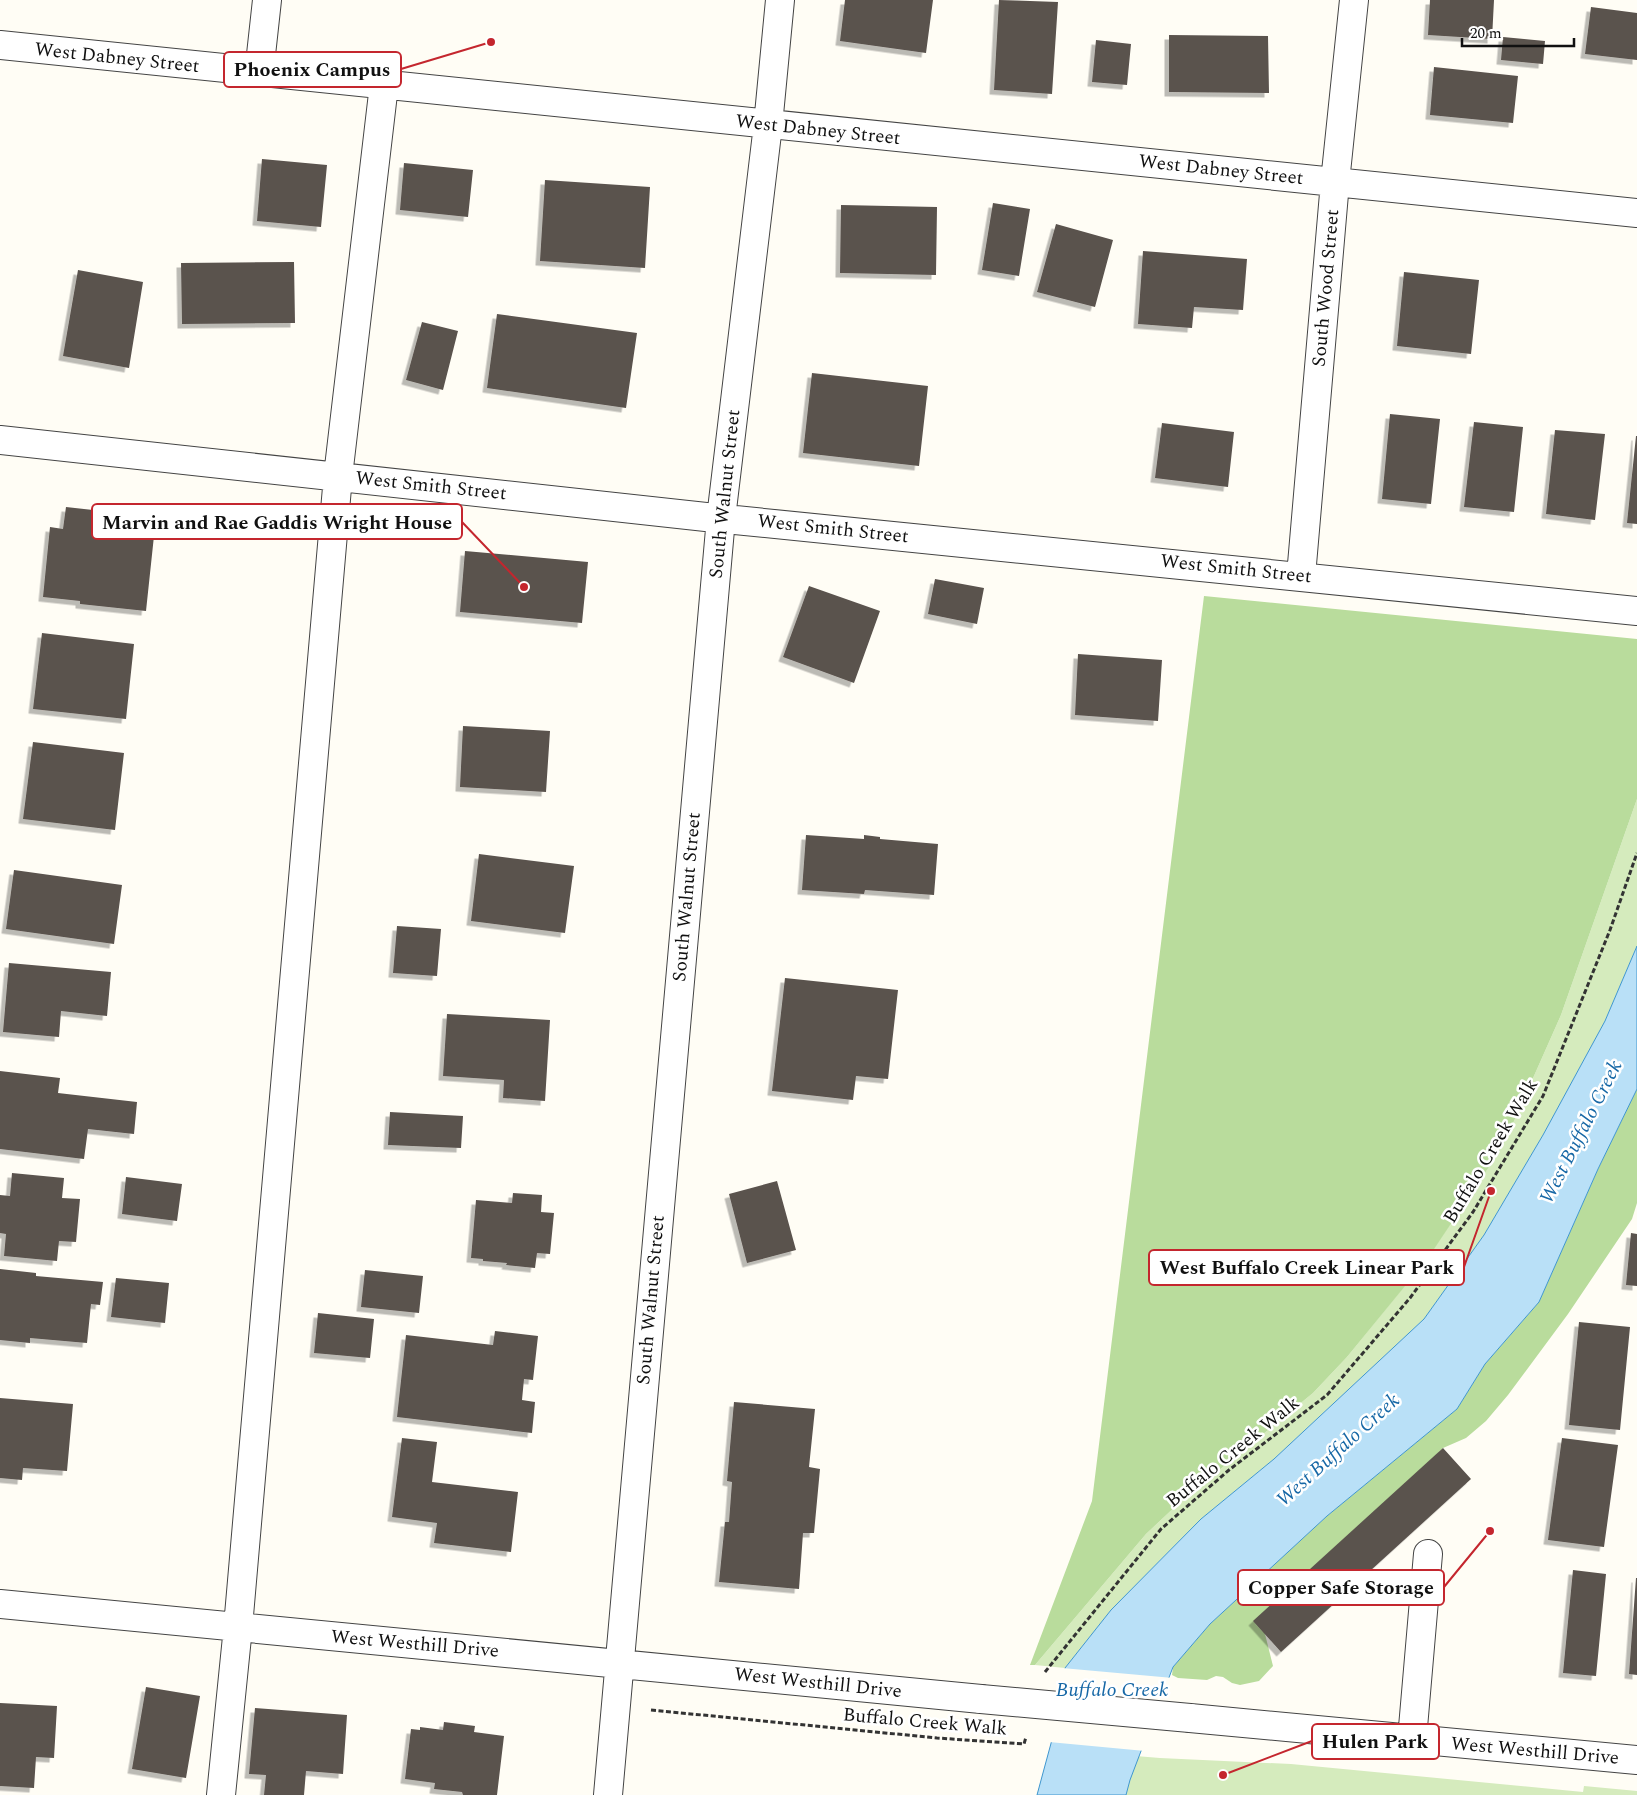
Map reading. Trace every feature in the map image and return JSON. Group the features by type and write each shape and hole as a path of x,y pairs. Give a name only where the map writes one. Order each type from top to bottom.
{"street":[{"path":"259,73 267,0"},
{"name":"South Walnut Street","path":"608,1795 721,518 768,125 780,0"},
{"name":"South Wood Street","path":"1301,576 1335,182 1354,0"},
{"name":"West Dabney Street","path":"0,45 1637,213"},
{"path":"221,1795 238,1627 338,476 384,85"},
{"name":"West Smith Street","path":"0,440 721,518 1637,611"},
{"path":"1412,1739 1428,1554"},
{"name":"West Westhill Drive","path":"0,1604 1637,1760"}],"path":[{"name":"Buffalo Creek Walk","path":"1042,1675 1161,1529 1229,1470 1327,1395 1410,1298 1473,1212 1543,1096 1610,930 1637,853"},
{"name":"Buffalo Creek Walk","path":"651,1710 937,1738 1024,1744 1026,1736"}],"green space":[{"path":"1204,596 1637,639 1637,799 1561,1015 1503,1146 1428,1258 1347,1357 1313,1393 1179,1503 1146,1534 1035,1665 1030,1665 1092,1501"},
{"path":"1637,799 1637,946 1605,1021 1543,1135 1484,1235 1424,1319 1274,1459 1201,1519 1111,1610 1065,1668 1035,1665 1146,1534 1179,1503 1313,1393 1347,1357 1428,1257 1503,1146 1561,1015"},
{"path":"1637,1089 1637,1203 1632,1219 1568,1314 1508,1395 1486,1421 1466,1438 1443,1448 1265,1634 1273,1666 1259,1681 1240,1685 1232,1683 1223,1677 1216,1676 1207,1680 1178,1678 1172,1675 1173,1667 1210,1624 1327,1516 1457,1409 1485,1364 1539,1302 1598,1169"},
{"path":"1050,1749 1160,1758 1291,1764 1583,1792 1584,1786 1637,1791 1637,1795 1037,1795"}],"water":[{"name":"Buffalo Creek","path":"1637,946 1637,1089 1598,1169 1539,1302 1485,1364 1457,1409 1327,1516 1210,1624 1173,1667 1126,1795 1037,1795 1053,1736 1065,1668 1111,1610 1201,1519 1274,1459 1424,1319 1484,1235 1543,1135 1605,1021"}],"pier":[{"path":"1062,1668 1173,1678 1145,1751 1049,1742"}],"building":[{"path":"845,0 933,0 926,53 840,41"},
{"path":"999,0 1058,2 1052,94 994,90"},
{"path":"1430,0 1494,0 1492,39 1428,35"},
{"path":"1591,7 1637,13 1637,60 1585,54"},
{"path":"1169,35 1268,36 1269,93 1169,92"},
{"path":"1503,37 1545,41 1543,64 1501,60"},
{"path":"1096,40 1131,44 1127,85 1092,82"},
{"path":"1434,67 1518,76 1513,123 1430,115"},
{"path":"262,159 327,165 321,227 257,221"},
{"path":"404,163 473,170 468,217 400,210"},
{"path":"545,180 650,187 645,268 540,261"},
{"path":"993,203 1030,209 1019,276 982,270"},
{"path":"841,205 937,207 936,275 840,273"},
{"path":"1056,224 1113,240 1095,307 1037,292"},
{"path":"1143,251 1247,259 1243,310 1194,307 1192,328 1138,324"},
{"path":"294,262 295,323 182,324 181,263"},
{"path":"78,270 143,282 129,368 63,356"},
{"path":"1404,272 1479,280 1471,354 1397,346"},
{"path":"497,314 637,333 626,408 487,388"},
{"path":"422,322 458,331 443,390 406,380"},
{"path":"812,373 928,386 919,466 803,453"},
{"path":"1390,414 1440,419 1431,504 1382,499"},
{"path":"1474,422 1523,427 1514,512 1464,507"},
{"path":"1162,423 1234,432 1228,487 1155,478"},
{"path":"1555,430 1605,434 1595,520 1546,514"},
{"path":"1637,436 1637,524 1627,523"},
{"path":"66,507 156,517 146,611 80,604 80,601 43,597 50,527 63,529"},
{"path":"465,551 588,562 582,623 460,612"},
{"path":"935,579 984,588 977,624 928,614"},
{"path":"809,586 880,611 854,683 783,657"},
{"path":"42,633 134,644 126,719 33,709"},
{"path":"1078,654 1162,660 1158,721 1075,715"},
{"path":"463,726 550,731 546,792 460,787"},
{"path":"33,742 124,753 115,830 23,819"},
{"path":"806,835 864,839 864,835 880,837 880,839 938,844 934,895 865,890 864,894 802,890"},
{"path":"479,854 574,866 565,933 471,921"},
{"path":"14,870 122,885 114,944 6,929"},
{"path":"397,926 441,929 437,976 393,973"},
{"path":"9,963 111,972 107,1016 61,1011 59,1037 3,1032"},
{"path":"785,978 898,990 888,1079 856,1076 853,1100 772,1091"},
{"path":"447,1014 550,1020 545,1101 503,1098 504,1080 443,1076"},
{"path":"0,1071 60,1078 58,1093 137,1102 134,1134 88,1129 84,1159 0,1149"},
{"path":"390,1112 463,1116 461,1148 388,1145"},
{"path":"12,1173 64,1178 62,1198 80,1199 76,1242 59,1241 57,1261 4,1256 6,1234 0,1233 0,1195 10,1196"},
{"path":"126,1177 182,1184 177,1221 122,1214"},
{"path":"777,1181 796,1250 747,1263 729,1194"},
{"path":"513,1193 542,1195 541,1212 554,1213 550,1254 537,1253 535,1268 506,1265 507,1263 471,1258 476,1200 512,1203"},
{"path":"1631,1233 1637,1234 1637,1286 1626,1285"},
{"path":"0,1269 36,1273 36,1276 103,1282 100,1305 91,1304 87,1343 30,1338 30,1343 0,1340"},
{"path":"365,1270 423,1276 419,1313 361,1307"},
{"path":"116,1278 169,1283 165,1323 111,1317"},
{"path":"318,1313 374,1319 370,1358 314,1353"},
{"path":"1579,1322 1630,1327 1620,1430 1569,1425"},
{"path":"495,1331 538,1336 533,1380 524,1379 522,1400 535,1402 532,1433 397,1417 406,1335 493,1345"},
{"path":"0,1398 73,1404 67,1471 23,1468 22,1480 0,1478"},
{"path":"734,1402 815,1409 809,1467 820,1469 814,1533 803,1533 799,1589 719,1582 725,1522 729,1522 732,1482 727,1481"},
{"path":"402,1438 437,1442 432,1482 518,1492 511,1552 434,1543 437,1523 392,1517"},
{"path":"1562,1438 1618,1445 1604,1547 1548,1540"},
{"path":"1443,1448 1471,1479 1281,1652 1253,1621"},
{"path":"1573,1570 1606,1574 1596,1676 1563,1673"},
{"path":"1637,1578 1637,1675 1629,1674"},
{"path":"146,1687 200,1696 186,1778 132,1769"},
{"path":"0,1703 57,1706 54,1758 36,1757 34,1788 0,1786"},
{"path":"255,1708 347,1715 343,1774 306,1771 304,1795 264,1795 266,1775 249,1774"},
{"path":"444,1722 475,1726 474,1732 504,1736 497,1795 463,1795 462,1792 434,1789 435,1783 405,1779 411,1729 420,1730 420,1727 443,1730"}],"place":[{"name":"Phoenix Campus","path":"491,42"},
{"name":"Marvin and Rae Gaddis Wright House","path":"524,587"},
{"name":"West Buffalo Creek Linear Park","path":"1491,1191"},
{"name":"Copper Safe Storage","path":"1490,1531"},
{"name":"Hulen Park","path":"1223,1775"}],"water label":[{"name":"West Buffalo Creek","path":"1581,1132"},
{"name":"West Buffalo Creek","path":"1338,1450"}]}
